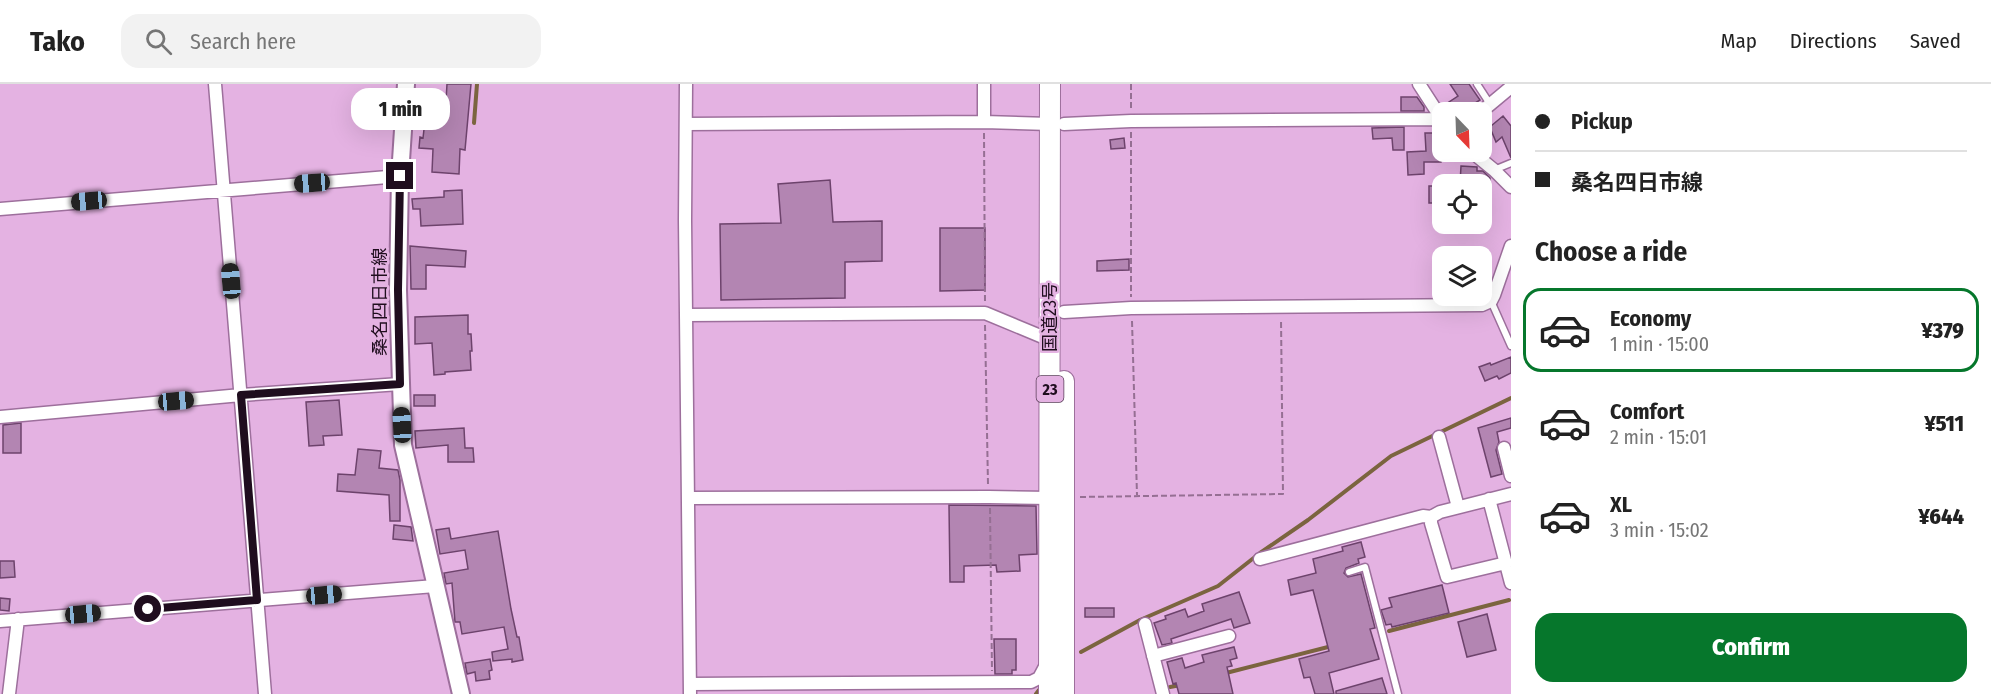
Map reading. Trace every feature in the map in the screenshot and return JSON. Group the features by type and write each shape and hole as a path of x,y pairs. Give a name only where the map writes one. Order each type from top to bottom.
{"highway":[{"name":"国道23号","path":"1049,694 1064,312 1057,124 1050,84"},
{"name":"国道23号","path":"1064,84 1057,124 1050,340 1064,694"}],"main road":[{"name":"桑名四日市線","path":"406,84 400,176 398,290 403,445 461,694"}],"street":[{"path":"214,84 265,694"},
{"path":"686,84 686,315 691,689 1031,682 1039,678 1049,659"},
{"path":"984,84 984,122"},
{"path":"1419,84 1432,104"},
{"path":"1492,104 1511,87"},
{"path":"686,124 984,122 1057,124 1131,121 1432,120"},
{"path":"1484,162 1511,187"},
{"path":"0,209 400,176"},
{"path":"1492,299 1510,255"},
{"path":"1064,312 1131,308 1432,305"},
{"path":"686,315 985,313 1050,340"},
{"path":"0,417 241,395 400,384"},
{"path":"1439,437 1458,507"},
{"path":"1504,448 1511,476"},
{"path":"1260,559 1423,516 1431,517 1440,512 1511,494"},
{"path":"689,498 1057,498"},
{"path":"1489,499 1511,583"},
{"path":"1431,517 1447,577 1506,563"},
{"path":"0,621 435,586"},
{"path":"9,694 18,620"},
{"path":"1145,624 1163,694"},
{"path":"1153,656 1229,636"}],"lane":[{"path":"1477,84 1483,102"},
{"path":"1494,170 1511,162"},
{"path":"1492,303 1510,343"},
{"path":"1349,572 1365,567 1398,694"}],"path":[{"path":"1131,84 1131,308 1137,495"},
{"path":"984,122 985,313"},
{"path":"1057,498 1283,494 1281,307"}],"building":[{"path":"447,84 471,84 465,150 460,149 459,174 432,172 433,149 419,148 420,137 423,138 426,112 415,111 416,99 446,101"},
{"path":"1450,84 1469,84 1480,100 1449,102 1458,96"},
{"path":"1401,97 1417,97 1424,111 1401,111"},
{"path":"1503,116 1511,126 1511,158 1502,137 1496,142 1492,125"},
{"path":"1404,127 1404,150 1393,150 1392,138 1373,139 1372,128"},
{"path":"1425,133 1432,133 1432,162 1424,162 1424,174 1408,175 1407,152 1426,151"},
{"path":"1124,138 1125,148 1111,149 1110,140"},
{"path":"1461,166 1477,167 1477,171 1483,171 1486,174 1461,174"},
{"path":"830,180 833,222 882,221 882,261 845,262 845,298 721,300 720,224 781,223 778,184"},
{"path":"1429,186 1432,186 1432,203 1429,203"},
{"path":"462,190 463,224 421,226 420,209 413,209 412,199 444,197 444,191"},
{"path":"940,228 985,228 985,290 940,291"},
{"path":"410,246 466,251 465,267 426,265 426,289 411,289"},
{"path":"1129,259 1129,270 1097,271 1097,261"},
{"path":"468,315 468,334 471,334 472,351 470,351 471,370 434,375 432,343 415,344 415,317"},
{"path":"1511,357 1511,373 1499,379 1497,376 1485,381 1479,367"},
{"path":"414,395 435,395 435,406 414,406"},
{"path":"339,400 342,435 323,436 324,445 309,446 306,402"},
{"path":"1511,418 1511,428 1497,432 1499,442 1496,450 1502,474 1491,477 1478,428"},
{"path":"21,423 21,453 3,453 3,425"},
{"path":"464,428 465,448 473,448 474,462 448,462 448,445 416,448 415,431"},
{"path":"358,449 381,451 379,468 398,470 400,521 390,521 389,495 337,491 338,474 355,475"},
{"path":"949,505 1036,506 1037,554 1019,555 1020,571 997,572 996,565 964,566 964,582 950,582"},
{"path":"394,525 411,527 413,541 393,539"},
{"path":"449,528 451,539 498,531 511,609 523,660 493,661 492,652 508,649 504,627 462,634 460,622 455,622 452,583 446,584 444,573 468,569 465,550 440,554 436,530"},
{"path":"1361,542 1365,557 1358,559 1359,563 1346,568 1344,573 1348,577 1361,574 1375,628 1370,629 1379,659 1329,673 1334,694 1315,694 1310,677 1304,678 1299,659 1329,651 1313,590 1291,595 1288,580 1316,573 1313,559 1343,551 1342,547"},
{"path":"0,561 14,561 15,577 0,578"},
{"path":"1442,585 1449,613 1392,627 1391,624 1386,625 1381,610 1392,607 1389,598"},
{"path":"1239,592 1250,623 1234,628 1231,619 1171,639 1172,643 1162,645 1154,623 1166,619 1165,616 1185,609 1188,617 1204,611 1202,604"},
{"path":"0,598 10,599 9,611 0,610"},
{"path":"1085,608 1114,608 1114,617 1085,617"},
{"path":"1487,614 1496,650 1467,657 1458,622"},
{"path":"994,639 1016,639 1016,670 1012,670 1012,674 995,674"},
{"path":"1234,647 1237,658 1230,660 1232,666 1227,667 1233,694 1179,694 1176,683 1173,684 1167,662 1182,658 1185,668 1204,662 1202,655"},
{"path":"490,659 492,670 489,671 490,679 476,681 475,672 467,674 465,663"},
{"path":"1382,678 1387,694 1336,694 1336,691"}],"waterway":[{"path":"474,123 477,84"},
{"path":"1081,652 1140,620 1218,586 1391,456 1511,398"},
{"path":"1389,631 1509,600"},
{"path":"1226,673 1332,646"},
{"path":"1170,687 1181,685"},
{"path":"1036,694 1039,690"}],"route":[{"path":"148,609 257,600 241,395 400,384 398,290 400,176"}]}
